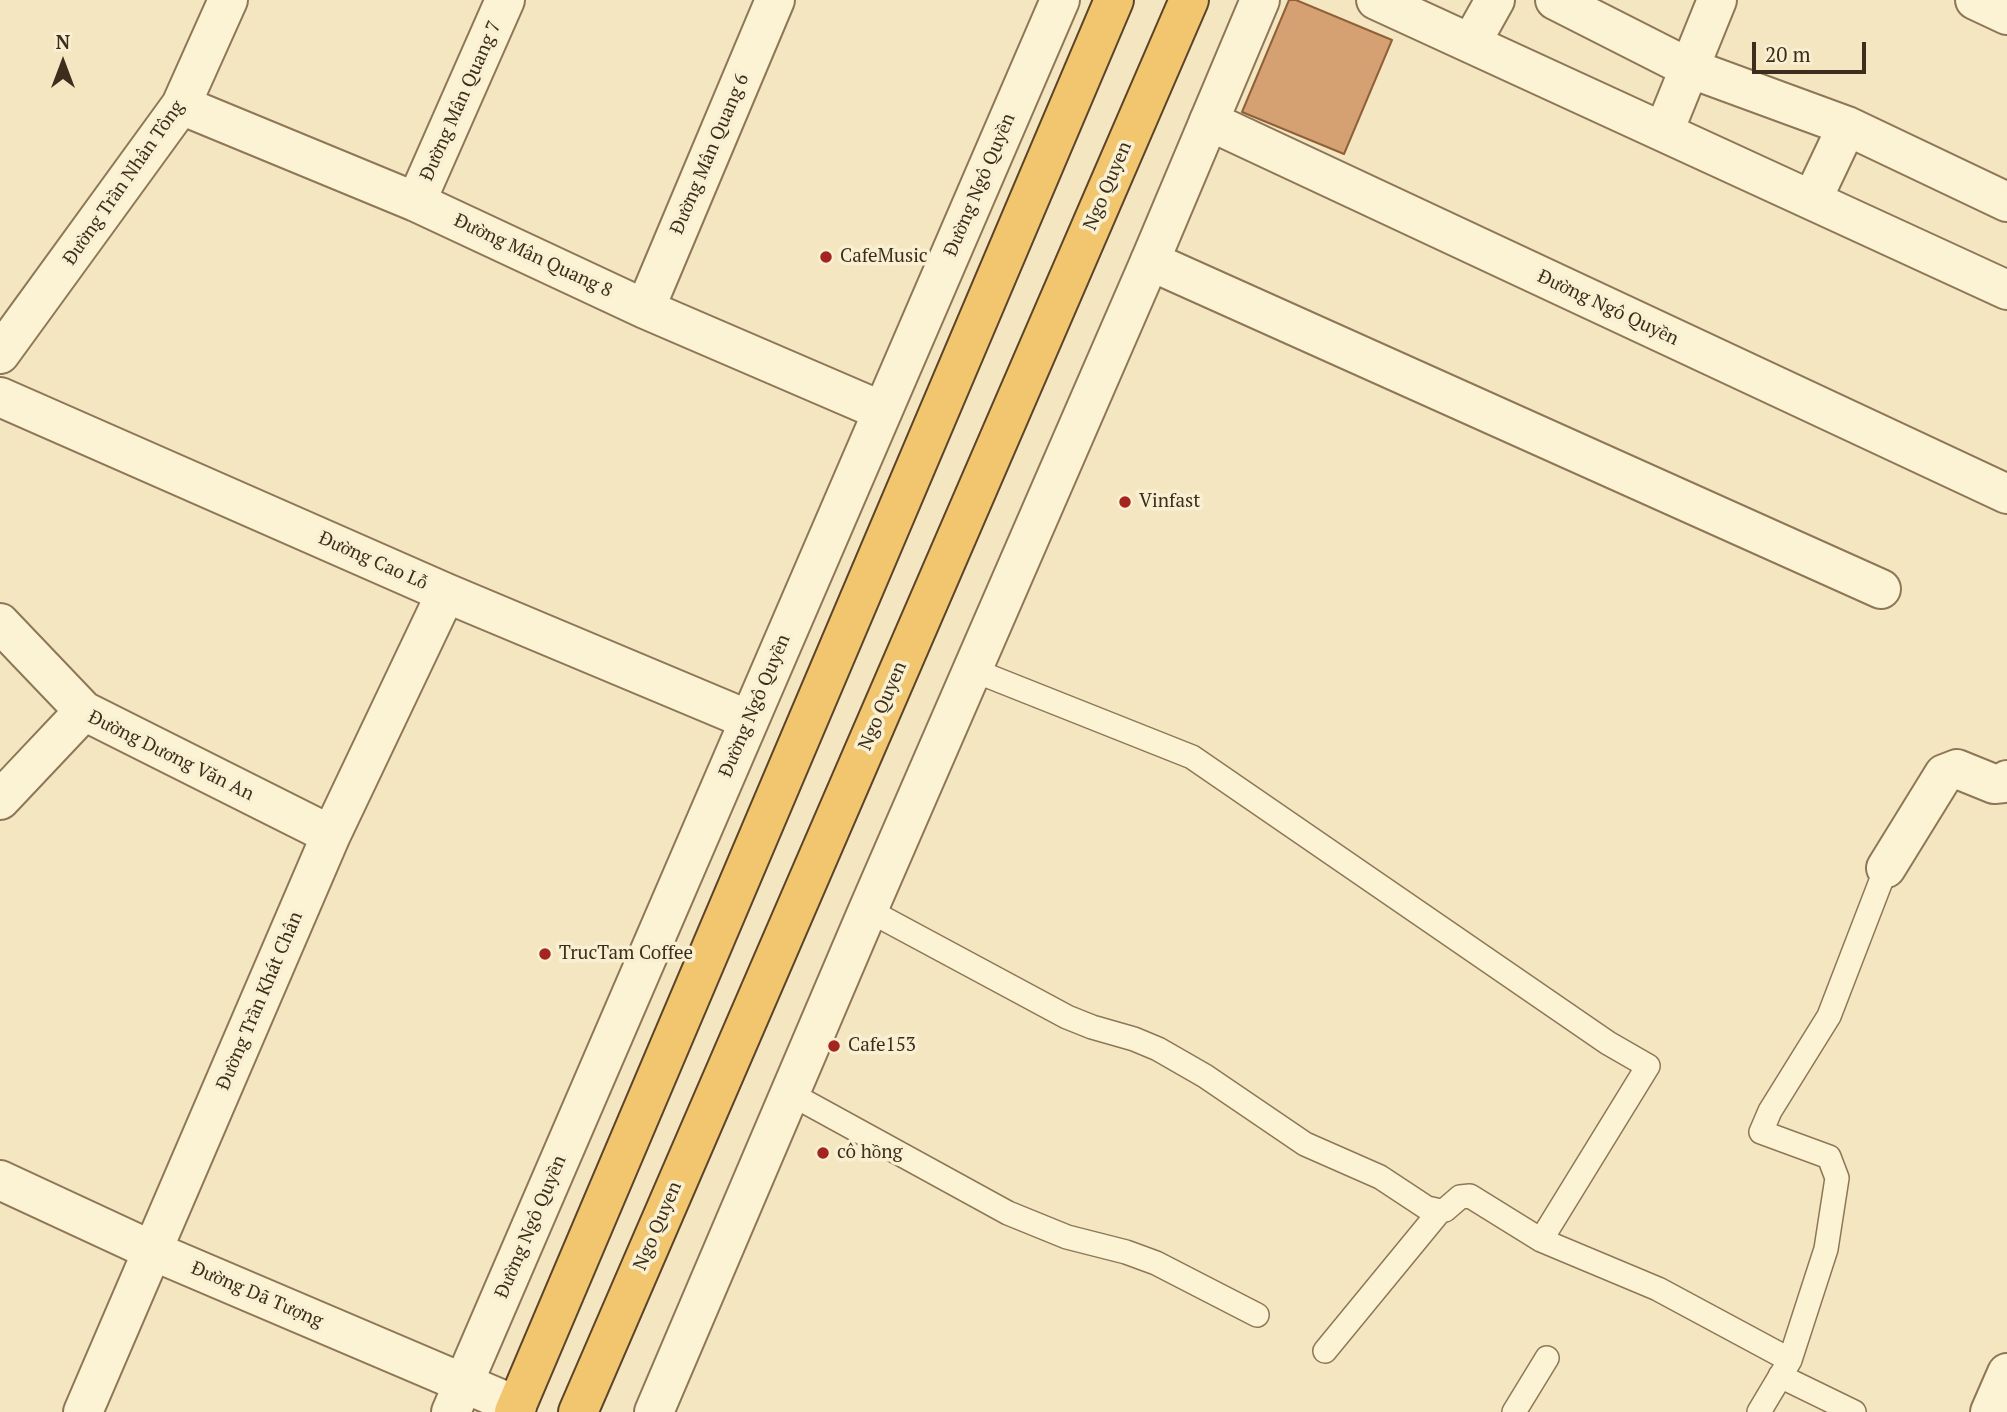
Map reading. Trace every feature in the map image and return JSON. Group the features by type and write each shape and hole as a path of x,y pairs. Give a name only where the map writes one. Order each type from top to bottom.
{"highway":[{"path":"515,1409 1114,0"},
{"name":"Ngo Quyen","path":"578,1412 1189,0"}],"street":[{"name":"Đường Trần Nhân Tông","path":"0,354 181,106 228,0"},
{"name":"Đường Mân Quang 7","path":"416,202 505,0"},
{"name":"Đường Mân Quang 6","path":"645,309 775,0"},
{"name":"Đường Ngô Quyền","path":"458,1397 1060,0"},
{"path":"654,1412 1260,0"},
{"path":"1376,0 2007,290"},
{"path":"1472,44 1495,0"},
{"path":"1555,0 1689,68 1847,126 2007,202"},
{"path":"1664,131 1717,0"},
{"path":"1975,0 2007,15"},
{"name":"Đường Mân Quang 8","path":"181,106 416,202 645,309 883,411"},
{"name":"Đường Ngô Quyền","path":"1209,121 2007,494"},
{"path":"1812,200 1847,126"},
{"path":"1150,261 1881,589"},
{"name":"Đường Cao Lỗ","path":"0,397 446,593 748,720"},
{"name":"Đường Trần Khát Chân","path":"83,1412 331,835 446,593"},
{"path":"0,623 84,711"},
{"name":"Đường Dương Văn An","path":"0,800 84,711 331,835"},
{"path":"1886,868 1944,774 1957,769 1994,784 2007,780"},
{"name":"Đường Dã Tượng","path":"0,1180 458,1397 515,1409"},
{"path":"1990,1412 2007,1373"}],"lane":[{"path":"973,670 1192,757 1608,1043 1648,1066 1541,1240"},
{"path":"1759,1412 1785,1368 1826,1249 1837,1178 1829,1157 1761,1132 1770,1111 1829,1016 1886,868"},
{"path":"868,910 1067,1017 1158,1049 1205,1076 1304,1144 1380,1177 1427,1208 1445,1210 1460,1198 1470,1196 1541,1240 1658,1289 1854,1412"},
{"path":"791,1094 1009,1213 1067,1237 1157,1263 1257,1315"},
{"path":"1325,1351 1440,1211"},
{"path":"1514,1412 1547,1358"}],"building":[{"path":"1289,0 1296,0 1392,40 1344,154 1242,112"}],"place":[{"name":"CafeMusic","path":"826,257"},
{"name":"Vinfast","path":"1125,502"},
{"name":"TrucTam Coffee","path":"545,954"},
{"name":"Cafe153","path":"834,1046"},
{"name":"cô hồng","path":"823,1153"}]}
